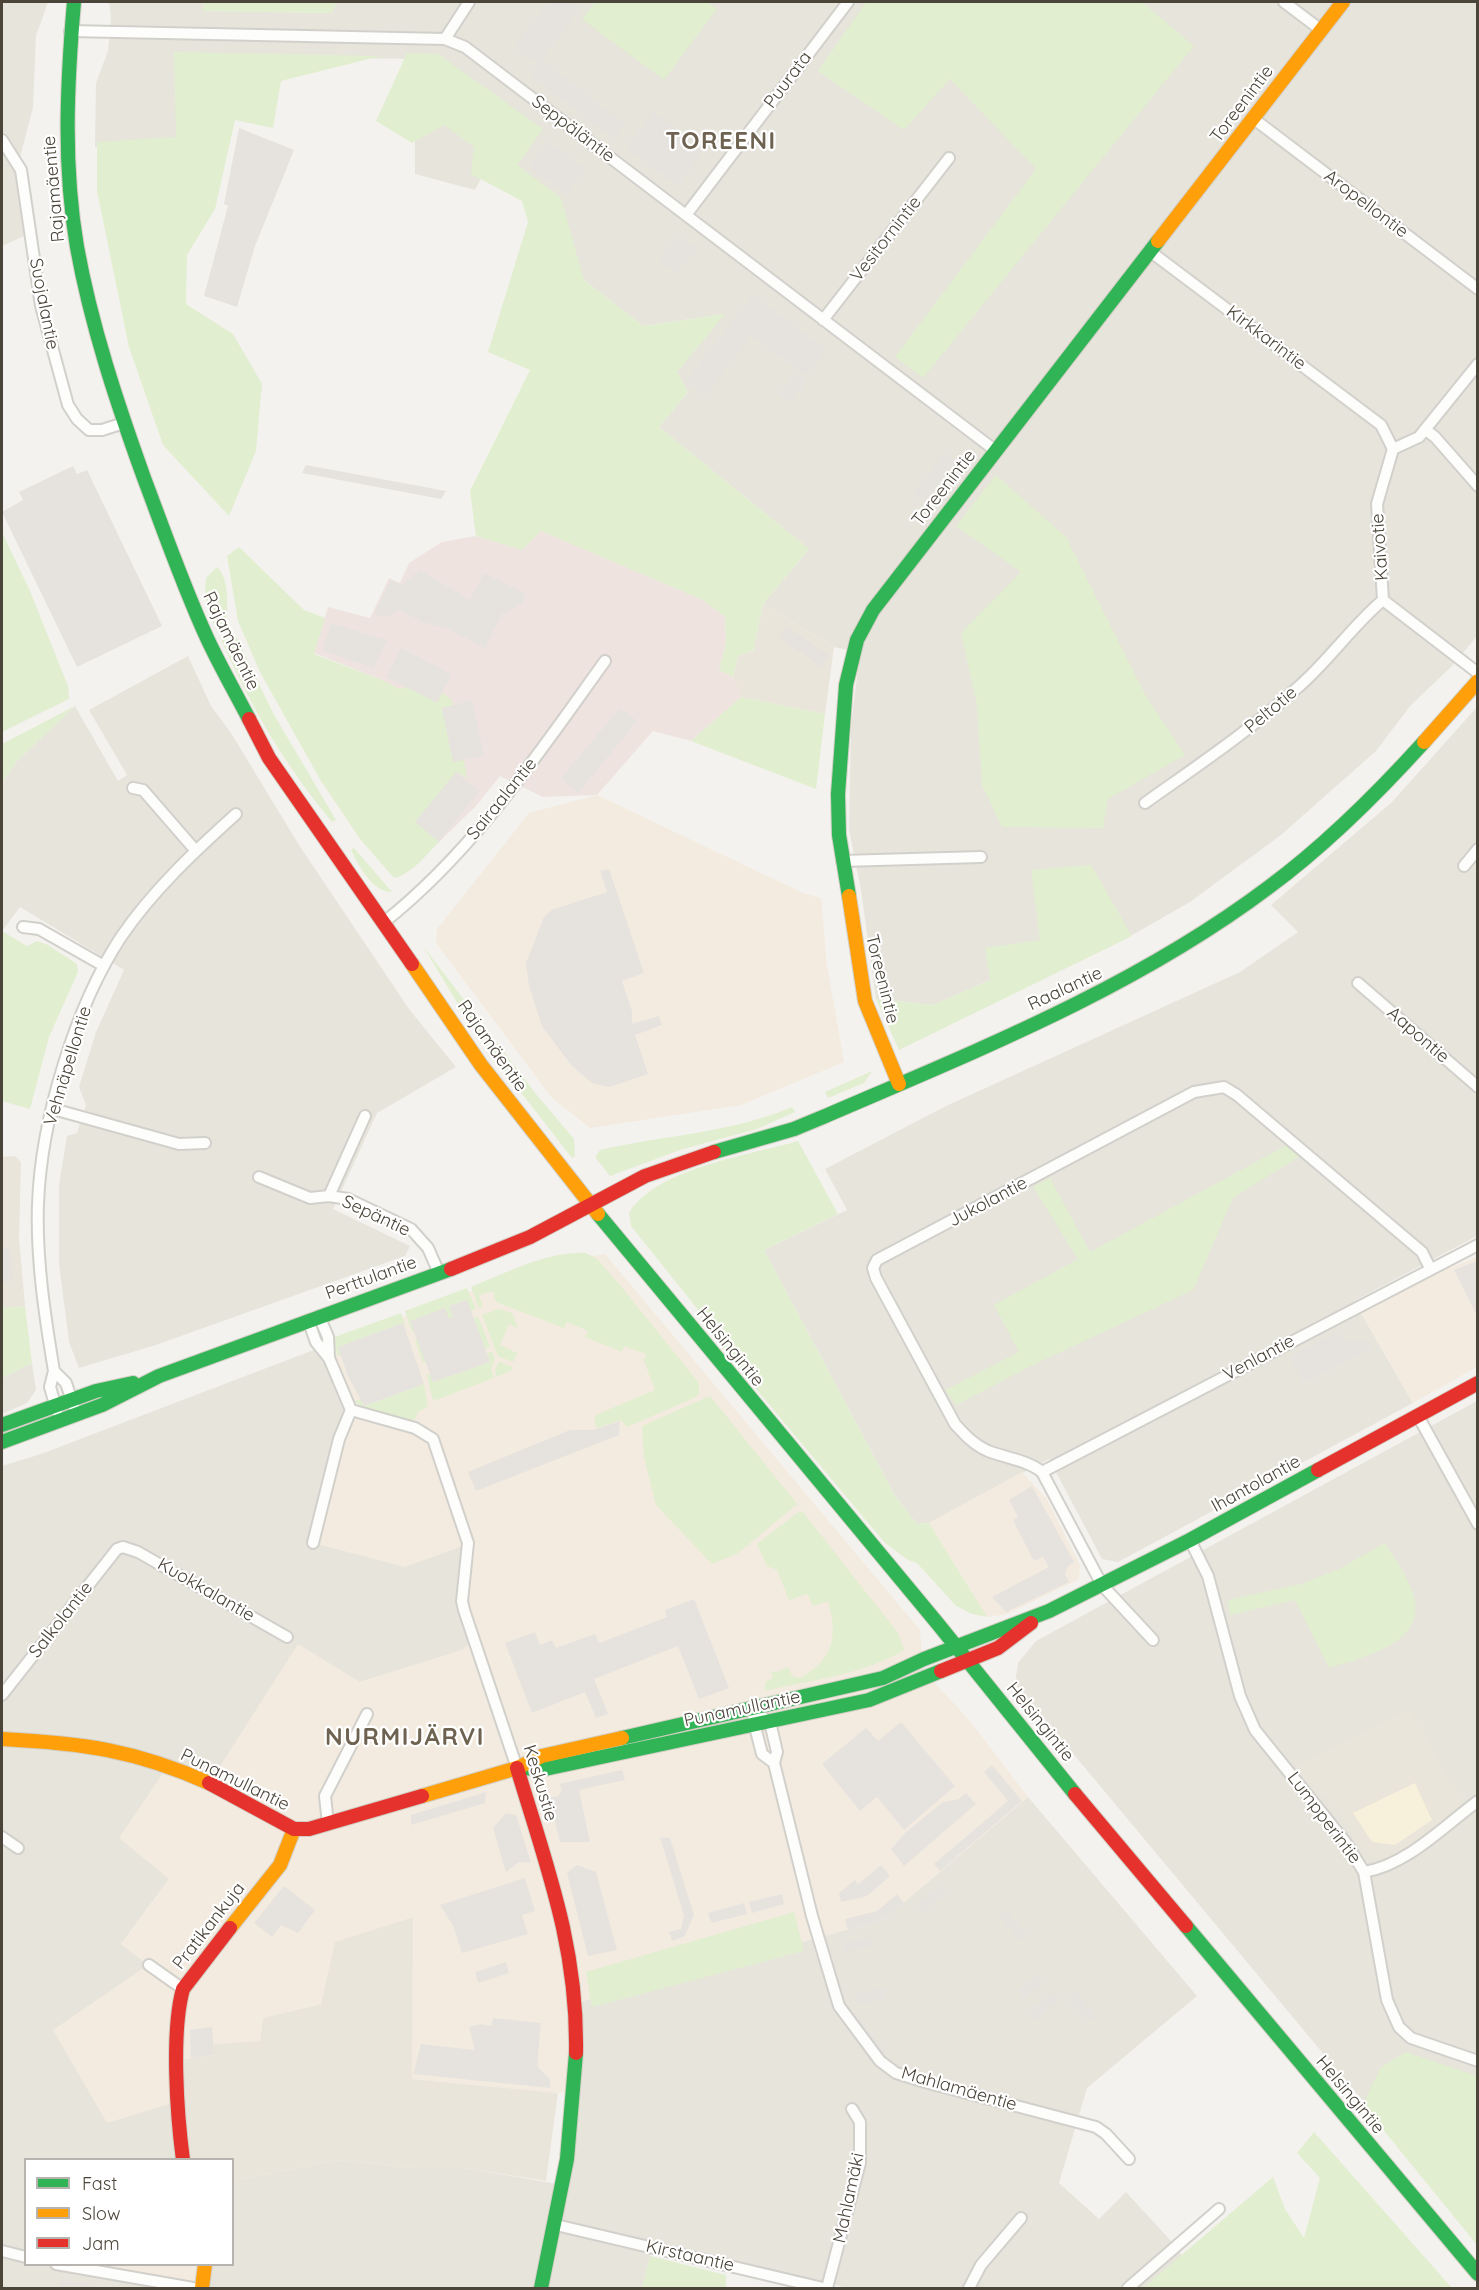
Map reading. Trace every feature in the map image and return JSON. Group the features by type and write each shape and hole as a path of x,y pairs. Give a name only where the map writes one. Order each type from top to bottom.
{"street":[{"name":"Rajamäentie","path":"74,2 66,94 68,163 77,246 94,323 124,423 181,578 207,638 264,748 481,1065 590,1205"},
{"path":"445,39 469,2"},
{"name":"Puurata","path":"686,215 845,2"},
{"path":"1284,2 1321,30"},
{"name":"Toreenintie","path":"898,1084 865,1001 842,861 838,794 843,714 846,685 856,640 873,610 1343,2"},
{"name":"Seppäläntie","path":"70,31 445,39 465,47 996,451"},
{"name":"Aropellontie","path":"1254,119 1478,289"},
{"name":"Suojalantie","path":"2,140 21,170 41,306 68,405 77,419 89,430 102,430 124,423"},
{"name":"Vesitornintie","path":"823,320 949,158"},
{"name":"Kirkkarintie","path":"1151,252 1381,425 1393,449"},
{"path":"1393,449 1412,442 1425,430 1478,364"},
{"path":"1425,430 1435,437 1478,486"},
{"name":"Kaivotie","path":"1393,449 1377,504 1383,600 1478,673"},
{"name":"Peltotie","path":"1145,803 1254,726 1322,666 1368,612 1383,600"},
{"name":"Sairaalantie","path":"383,922 407,904 468,841 512,789 605,661"},
{"name":"Raalantie","path":"590,1205 674,1164 794,1129 898,1084 1116,985 1183,947 1249,902 1324,843 1387,784 1478,681"},
{"path":"133,788 142,790 196,850"},
{"name":"Vehnäpellontie","path":"59,1420 50,1388 54,1371 39,1256 38,1204 41,1160 72,1042 104,966 146,904 196,850 236,814"},
{"path":"1464,866 1478,849"},
{"path":"842,861 981,857"},
{"path":"23,927 39,929 104,966"},
{"name":"Aapontie","path":"1358,983 1478,1086"},
{"name":"Jukolantie","path":"1042,1472 1034,1466 987,1450 970,1440 955,1424 876,1278 873,1268 877,1260 1194,1092 1224,1088 1237,1095 1422,1252 1430,1268"},
{"path":"53,1109 180,1144 205,1143"},
{"path":"329,1196 365,1116"},
{"name":"Sepäntie","path":"259,1177 310,1198 329,1196 348,1199 411,1229 428,1248 439,1273"},
{"name":"Perttulantie","path":"2,1425 72,1400 159,1376 439,1273 530,1238 590,1205"},
{"name":"Helsingintie","path":"590,1205 1258,2014 1478,2272"},
{"name":"Venlantie","path":"1042,1472 1478,1245"},
{"path":"312,1543 339,1439 351,1410 329,1358 328,1337 314,1318"},
{"name":"Vehnäpellontie","path":"54,1371 66,1383 76,1414"},
{"name":"Perttulantie","path":"2,1442 102,1405 159,1376"},
{"name":"Ihantolantie","path":"956,1647 1048,1611 1102,1585 1190,1540 1478,1383"},
{"name":"Keskustie","path":"351,1410 415,1428 433,1438 468,1543 462,1601 464,1610 517,1768 564,1929 575,1994 576,2091 556,2225 542,2289"},
{"path":"1418,1416 1478,1524"},
{"path":"1042,1472 1102,1585 1153,1640"},
{"name":"Lumpperintie","path":"1190,1540 1208,1576 1240,1696 1255,1730 1346,1843 1364,1872 1387,2000 1399,2027 1411,2038 1478,2061"},
{"name":"Kuokkalantie","path":"123,1547 138,1552 287,1637"},
{"name":"Salkolantie","path":"2,1695 117,1549 123,1547"},
{"name":"Ihantolantie","path":"967,1660 998,1648 1048,1611"},
{"name":"Punamullantie","path":"2,1739 121,1751 208,1785 294,1830 328,1824 517,1768 542,1756 883,1678 956,1647"},
{"name":"Punamullantie","path":"517,1768 545,1769 869,1700 967,1660"},
{"path":"751,1710 770,1722"},
{"name":"Mahlamäentie","path":"751,1710 762,1754 774,1763"},
{"path":"328,1824 325,1796 367,1714"},
{"name":"Mahlamäentie","path":"770,1722 777,1752 774,1763 812,1916 839,2006 880,2061 896,2073 925,2082 1096,2127 1106,2134 1129,2159"},
{"path":"1364,1872 1378,1870 1401,1859 1478,1801"},
{"name":"Pratikankuja","path":"183,2158 179,2137 176,2028 177,2008 183,1989 280,1865 294,1830"},
{"path":"2,1838 18,1848"},
{"path":"148,1965 183,1989"},
{"name":"Mahlamäki","path":"825,2289 860,2163 860,2122 852,2109"},
{"path":"1128,2289 1219,2209"},
{"path":"969,2289 981,2265 1021,2218"},
{"name":"Kirstaantie","path":"556,2225 825,2289"},
{"path":"2,2251 24,2256"},
{"path":"62,2266 193,2289"},
{"path":"202,2289 205,2266"}],"shaded area":[{"path":"2,2 48,2 36,36 33,108 15,176 24,236 2,246"},
{"path":"109,2 204,2 203,11 331,13 337,2 1477,2 1477,636 1452,666 1411,705 1376,751 1281,835 1190,902 1134,934 990,980 933,1005 876,999 861,890 849,829 851,725 860,653 834,647 763,604 809,549 659,427 688,392 677,372 724,314 643,326 584,280 491,159 475,190 415,174 415,140 408,59 178,55 177,142 95,147 96,83 108,51 111,18"},
{"path":"549,2 572,2 581,8 538,64 514,47"},
{"path":"542,60 625,125 614,139 531,75"},
{"path":"654,112 704,150 678,186 626,147"},
{"path":"239,128 294,150 255,246 237,307 204,296 228,206 224,204"},
{"path":"548,141 585,169 566,194 529,167"},
{"path":"679,235 697,249 675,272 659,260"},
{"path":"753,295 826,350 806,375 751,335 705,396 686,381"},
{"path":"796,372 807,381 790,402 779,394"},
{"path":"944,453 955,461 923,502 913,494"},
{"path":"306,465 446,491 441,499 302,473"},
{"path":"73,466 77,474 87,470 162,626 77,667 2,512 23,500 19,492"},
{"path":"541,531 703,600 725,617 726,643 719,670 733,677 741,697 691,741 653,731 597,795 543,797 500,776 475,807 439,842 413,821 435,710 382,680 314,653 328,607 370,618 389,578 400,583 409,563 442,542 476,536 522,550"},
{"path":"420,570 470,600 484,573 526,594 522,603 501,615 485,648 446,628 422,622 400,610 384,618 374,613 391,580 401,585"},
{"path":"763,604 834,647 825,714 741,697 733,677 738,656 753,651"},
{"path":"332,623 387,640 373,668 322,650"},
{"path":"786,626 830,656 822,667 779,637"},
{"path":"401,648 451,674 437,703 387,677"},
{"path":"188,656 211,706 231,733 299,845 409,1009 456,1067 377,1113 333,1209 410,1246 405,1256 156,1345 79,1368 69,1342 59,1264 59,1185 67,1136 77,1133 86,1105 79,1087 96,1032 124,970 20,907 2,931 2,784 17,761 75,706 118,781 127,775 89,710"},
{"path":"472,700 484,756 453,762 442,708"},
{"path":"1477,707 1477,1236 1354,1301 1413,1403 1118,1562 1102,1559 1049,1459 929,1523 917,1524 895,1496 764,1250 847,1210 825,1169 946,1106 1240,972 1298,932 1271,905 1392,802"},
{"path":"620,708 637,721 578,793 561,778"},
{"path":"456,772 479,791 439,842 415,822"},
{"path":"597,795 803,893 821,898 827,965 844,1062 741,1105 590,1128 552,1098 436,943 437,929 529,813"},
{"path":"609,869 644,973 622,981 632,1011 632,1024 659,1016 662,1025 635,1035 648,1074 610,1087 592,1083 571,1065 542,1026 529,986 526,963 544,917 551,910 607,892 600,871"},
{"path":"15,1156 21,1162 19,1237 25,1306 2,1308 2,1157"},
{"path":"10,1247 14,1281 2,1282 2,1248"},
{"path":"605,1254 920,1630 923,1670 970,1721 1028,1797 883,1920 576,2003 576,2091 558,2093 412,2079 412,1917 335,1943 321,2004 263,2018 260,2041 214,2044 214,2055 178,2060 179,2101 107,2123 53,2030 148,1965 121,1944 169,1879 119,1838 167,1767 208,1785 298,1644 360,1682 462,1650 474,1639 464,1610 468,1544 405,1567 313,1543 351,1411 324,1346 548,1263"},
{"path":"1477,1257 1477,1367 1413,1403 1361,1313 1444,1270"},
{"path":"1478,1261 1477,1316 1454,1270"},
{"path":"467,1300 490,1362 433,1382 410,1321 445,1308 449,1319 453,1317 449,1306"},
{"path":"403,1323 424,1384 364,1406 348,1376 338,1347"},
{"path":"1336,1332 1341,1340 1368,1340 1372,1348 1304,1383 1290,1357"},
{"path":"324,1346 455,1548 468,1543 474,1639 463,1650 360,1682 169,1879 121,1944 149,1965 170,2102 179,2101 183,2158 24,2158 24,2266 111,2266 111,2274 193,2288 2,2288 2,1466 41,1454"},
{"path":"32,1363 36,1390 27,1403 2,1414 2,1378"},
{"path":"1477,1401 1477,2238 1015,1684 1018,1663 1036,1641"},
{"path":"620,1421 619,1435 476,1491 468,1472 570,1430 593,1430"},
{"path":"1022,1472 1047,1499 1080,1565 1079,1579 1007,1614 987,1617 929,1523"},
{"path":"1032,1486 1074,1562 1068,1566 1065,1574 1069,1582 1006,1612 992,1597 1049,1567 1043,1557 1034,1561 1013,1520 1018,1517 1009,1500"},
{"path":"694,1599 729,1688 699,1699 678,1646 594,1679 608,1714 596,1718 585,1692 532,1713 505,1643 535,1632 540,1645 552,1640 556,1648 595,1634 599,1643 667,1617 665,1610"},
{"path":"1410,1709 1466,1809 1401,1859 1377,1860 1365,1853 1351,1835 1351,1828 1326,1795 1313,1788 1295,1766"},
{"path":"901,1722 955,1786 904,1830 877,1797 860,1811 822,1764 866,1728 878,1741"},
{"path":"992,1765 1022,1801 940,1871 934,1864 1008,1801 984,1772"},
{"path":"622,1770 625,1780 579,1790 590,1842 560,1842 549,1798 558,1796 562,1790 559,1784"},
{"path":"486,1792 485,1803 411,1825 411,1815"},
{"path":"966,1793 976,1804 904,1866 891,1849 906,1832 943,1802 959,1799"},
{"path":"1028,1797 1197,1996 1087,2088 1059,2183 1099,2219 1126,2192 1171,2241 1207,2288 847,2288 654,2241 642,2288 202,2288 205,2266 234,2266 234,2181 339,2160 413,2168 465,2168 563,2185 575,2003 883,1920"},
{"path":"506,1813 516,1815 531,1863 519,1862 506,1872 493,1828"},
{"path":"660,1837 670,1838 694,1915 685,1936 672,1941 669,1932 681,1929 684,1916"},
{"path":"577,1865 596,1872 617,1950 588,1956 567,1873"},
{"path":"881,1865 890,1876 867,1896 841,1902 839,1893 855,1880 858,1884"},
{"path":"525,1878 535,1911 522,1915 528,1934 462,1953 453,1926 440,1905"},
{"path":"940,1885 947,1892 924,1912 917,1904"},
{"path":"284,1886 315,1910 298,1933 281,1925 272,1937 254,1923"},
{"path":"782,1894 784,1904 752,1913 749,1902"},
{"path":"897,1894 904,1903 883,1920 848,1930 845,1919 877,1911"},
{"path":"744,1903 747,1914 711,1923 708,1913"},
{"path":"1007,1911 1026,1934 1019,1940 1000,1917"},
{"path":"413,1917 412,2079 558,2093 546,2181 465,2168 414,2168 339,2160 234,2181 234,2158 183,2158 178,2060 214,2055 213,2044 260,2041 263,2018 321,2004 335,1942"},
{"path":"871,1937 873,1946 843,1952 842,1943"},
{"path":"506,1962 509,1973 478,1983 475,1972"},
{"path":"1037,1975 1043,1983 1024,1999 1018,1991"},
{"path":"884,1988 886,1997 858,2005 855,1995"},
{"path":"1076,1992 1096,2016 1088,2022 1068,1999"},
{"path":"1053,1993 1059,2000 1035,2020 1029,2012"},
{"path":"853,2011 886,2051 883,2054 849,2013"},
{"path":"493,2018 541,2023 537,2066 550,2079 550,2088 413,2074 421,2044 475,2050 469,2027 480,2024 491,2026"},
{"path":"212,2027 214,2055 191,2058 190,2030"},
{"path":"111,2266 205,2266 202,2288 111,2275"},
{"path":"61,2279 104,2288 58,2288"}],"green space":[{"path":"204,2 337,2 332,13 202,11"},
{"path":"595,2 707,2 717,9 664,80 582,19"},
{"path":"866,2 1142,2 1194,46 923,378 895,357 1036,169 950,79 904,130 818,71"},
{"path":"174,52 381,56 281,81 273,128 235,120 215,209 187,255 186,304 233,334 262,384 256,451 229,516 163,445 129,347 97,191 97,142 176,137"},
{"path":"407,53 438,54 543,129 517,165 561,198 584,280 643,326 725,314 677,372 688,392 659,427 809,549 763,604 753,651 738,656 733,677 719,670 726,643 725,617 703,600 541,531 522,550 476,536 470,491 530,370 488,352 528,222 522,201 471,174 474,147 444,125 412,143 376,121"},
{"path":"996,475 1066,537 1146,696 1185,755 1108,799 1103,828 1002,827 982,785 977,705 961,633 1021,572 956,526"},
{"path":"2,532 30,591 68,686 69,699 2,732"},
{"path":"239,547 304,610 325,618 314,654 382,680 399,689 406,687 437,702 442,693 451,699 453,705 442,708 453,762 464,760 467,778 457,772 416,822 439,842 407,873 394,878 360,839 321,781 260,672 238,621 227,556"},
{"path":"217,567 226,586 227,611 225,625 216,629 207,604 205,585 206,578"},
{"path":"226,634 236,636 273,713 336,820 332,822 314,799 269,734 220,637"},
{"path":"741,697 825,714 816,789 691,741"},
{"path":"75,706 17,761 2,784 2,744"},
{"path":"354,848 392,892 378,888 372,883 351,850"},
{"path":"1091,865 1132,936 899,1050 876,999 933,1005 990,980 985,948 1040,940 1031,870"},
{"path":"2,931 27,946 37,941 48,945 77,964 78,972 49,1037 30,1109 2,1101"},
{"path":"423,946 536,1094 574,1139 575,1156 572,1158 477,1036"},
{"path":"872,1071 864,1083 828,1098 825,1092"},
{"path":"792,1107 795,1112 757,1129 680,1150 610,1176 595,1157 600,1150 746,1123"},
{"path":"798,1141 838,1214 764,1250 895,1496 917,1524 929,1523 987,1617 972,1614 956,1606 917,1563 908,1560 885,1543 720,1346 703,1316 631,1226 629,1213 642,1198 659,1185 730,1158"},
{"path":"1289,1144 1300,1156 1233,1198 1193,1290 1033,1365 956,1405 945,1390 1019,1352 994,1305 1078,1259 1033,1187 1050,1178 1090,1252"},
{"path":"571,1253 586,1253 597,1259 619,1284 699,1383 699,1393 696,1397 627,1427 621,1420 597,1428 594,1418 598,1414 655,1390 644,1361 646,1354 624,1346 622,1352 585,1337 588,1331 567,1322 564,1328 496,1302 493,1291 479,1295 483,1306 479,1308 471,1287 542,1259"},
{"path":"467,1288 476,1309 471,1311 466,1300 449,1306 453,1317 449,1319 445,1308 411,1321 414,1331 412,1332 405,1311"},
{"path":"25,1306 32,1363 2,1378 2,1308"},
{"path":"499,1309 512,1313 518,1328 509,1324 500,1345 517,1353 513,1362 498,1356 482,1315"},
{"path":"401,1313 407,1330 403,1323 338,1347 341,1355 338,1356 332,1338"},
{"path":"478,1316 490,1347 485,1349 479,1333 423,1353 426,1362 423,1363 415,1340 417,1339 421,1349 478,1330 474,1318"},
{"path":"492,1352 495,1359 491,1369 494,1378 433,1401 427,1375 430,1374 433,1382 490,1362 487,1353"},
{"path":"499,1362 512,1367 512,1370 497,1377 495,1370"},
{"path":"424,1384 428,1406 418,1412 414,1421 365,1409 354,1401 361,1399 364,1406"},
{"path":"710,1396 797,1504 738,1553 712,1564 656,1505 644,1457 642,1426"},
{"path":"802,1511 898,1633 904,1650 854,1671 765,1691 765,1682 773,1678 771,1671 777,1672 788,1667 792,1676 800,1678 820,1663 831,1646 833,1626 828,1601 813,1606 807,1594 789,1600 777,1570 767,1566 757,1544"},
{"path":"1385,1543 1409,1582 1414,1596 1415,1612 1411,1626 1402,1637 1374,1653 1329,1668 1295,1600 1230,1615 1228,1600 1301,1584 1339,1569"},
{"path":"794,1912 804,1951 592,2007 586,1972"},
{"path":"1406,2052 1477,2076 1477,2245 1363,2105 1380,2068"},
{"path":"1314,2132 1452,2288 1143,2288 1273,2177 1285,2209 1304,2238 1320,2178 1297,2153"},
{"path":"650,2256 726,2275 726,2288 642,2288"}],"sand":[{"path":"1415,1783 1432,1820 1395,1845 1372,1842 1353,1813"}],"traffic: fast":[{"path":"74,2 68,94 68,155 77,247 90,305 124,421 174,558 207,638 249,719"},
{"path":"849,896 839,835 838,794 846,685 857,640 873,610 1158,241"},
{"path":"714,1152 794,1129 996,1042 1109,987 1164,956 1218,923 1311,854 1369,800 1424,742"},
{"path":"598,1214 938,1624 1075,1794"},
{"path":"2,1442 102,1405 159,1376 451,1269"},
{"path":"2,1425 96,1391 133,1383"},
{"path":"622,1738 883,1678 924,1659 1049,1611 1190,1540 1318,1470"},
{"path":"520,1768 545,1769 869,1700 941,1671"},
{"path":"1186,1926 1478,2274"},
{"path":"541,2288 567,2159 576,2053"}],"traffic: slow":[{"path":"1158,241 1343,2"},
{"path":"1424,742 1478,681"},
{"path":"849,896 865,1001 899,1084"},
{"path":"412,964 481,1065 598,1214"},
{"path":"422,1796 517,1768 542,1756 622,1738"},
{"path":"2,1739 58,1743 108,1750 157,1763 209,1783"},
{"path":"230,1928 280,1865 294,1829"},
{"path":"202,2288 205,2266"}],"traffic: jam":[{"path":"249,719 269,758 412,964"},
{"path":"451,1269 530,1237 645,1176 714,1152"},
{"path":"1318,1470 1478,1383"},
{"path":"941,1671 998,1648 1031,1623"},
{"path":"517,1768 549,1874 566,1943 572,1978 576,2053"},
{"path":"209,1783 294,1829 309,1829 422,1796"},
{"path":"1075,1794 1186,1926"},
{"path":"183,2158 176,2074 179,2007 183,1989 230,1928"}],"district":[{"name":"TOREENI","path":"721,142"},
{"name":"NURMIJÄRVI","path":"405,1738"}]}
